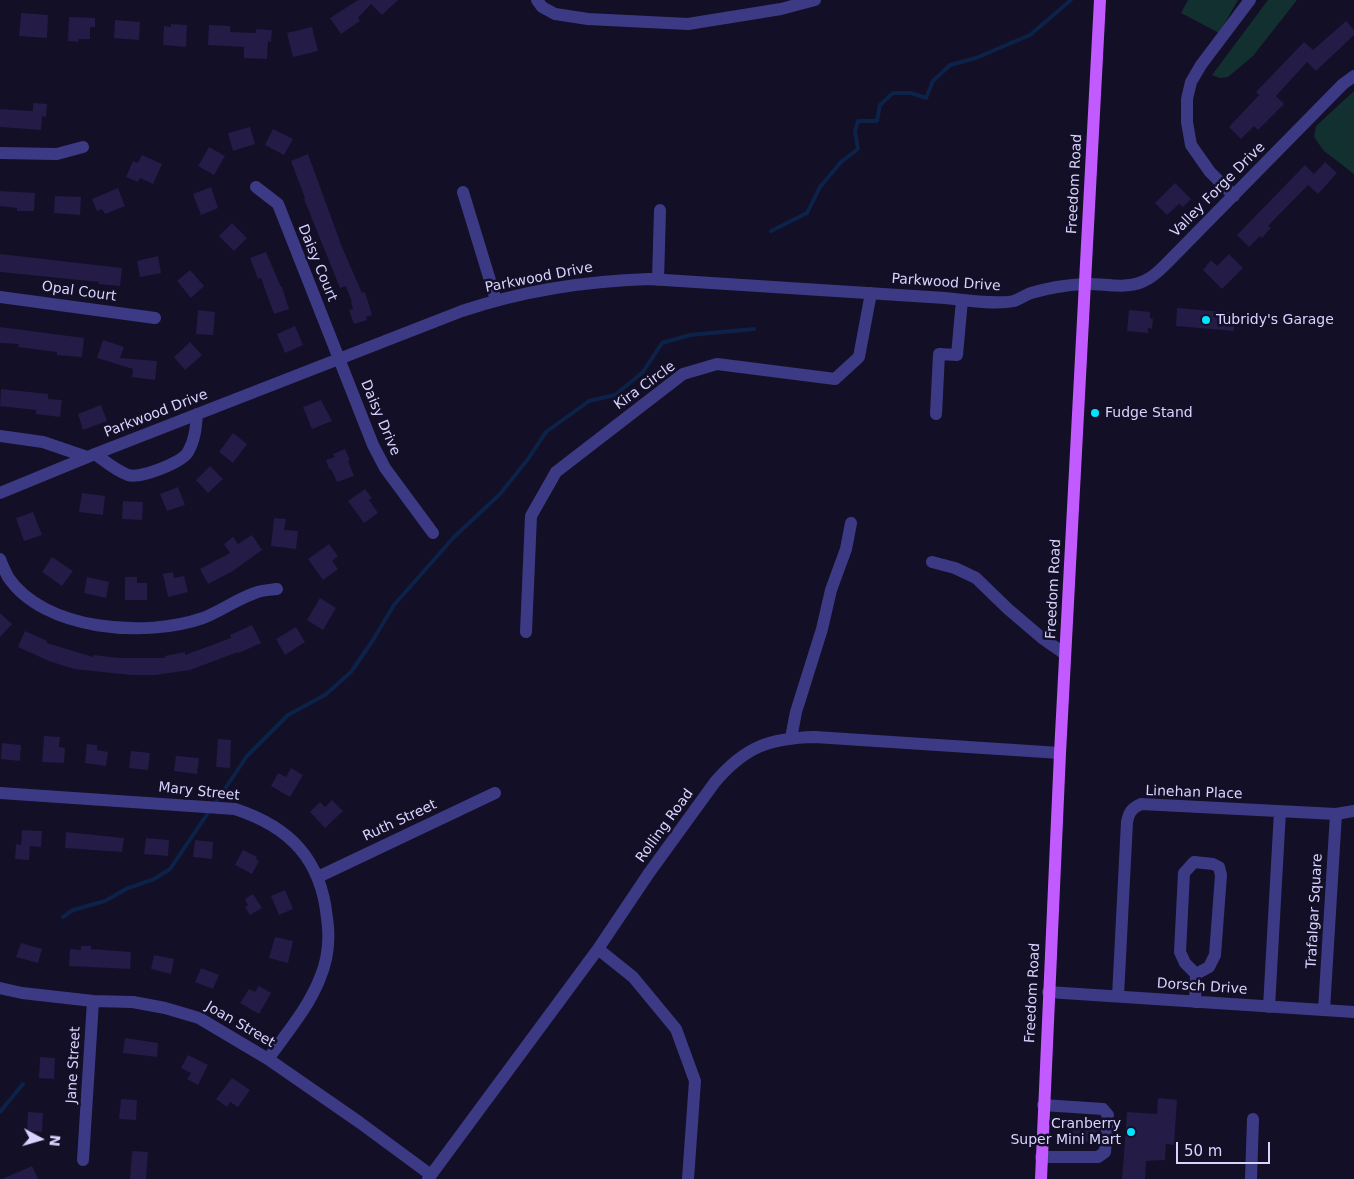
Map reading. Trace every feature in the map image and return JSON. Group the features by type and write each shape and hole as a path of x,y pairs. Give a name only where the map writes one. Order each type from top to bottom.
{"main road":[{"name":"Freedom Road","path":"1041,1179 1048,992 1100,0"}],"street":[{"path":"537,0 542,7 555,14 588,19 688,24 782,9 815,0"},
{"path":"1234,196 1210,172 1191,145 1187,122 1187,99 1191,82 1201,65 1250,0"},
{"name":"Valley Forge Drive","path":"1086,284 1130,285 1144,281 1157,273 1343,84 1354,76"},
{"path":"0,153 50,154 83,147"},
{"name":"Daisy Court","path":"256,187 278,204 297,256 341,359"},
{"path":"463,192 496,300"},
{"path":"658,280 660,210"},
{"name":"Parkwood Drive","path":"0,493 91,455 462,311 496,300 565,286 611,280 658,280 974,301 1014,301 1057,286 1086,284"},
{"name":"Kira Circle","path":"526,632 531,516 556,472 683,374 717,364 835,379 859,357 871,293"},
{"name":"Opal Court","path":"0,297 155,318"},
{"path":"936,414 939,354 957,355 962,300"},
{"name":"Daisy Drive","path":"341,359 373,445 385,468 433,533"},
{"path":"0,436 43,442 91,455 130,476 142,475 162,468 187,454 192,444 198,414"},
{"path":"791,738 796,712 846,549 851,523"},
{"path":"0,559 7,576 25,595 34,601 63,616 105,626 131,629 167,626 204,618 256,592 277,589"},
{"path":"932,562 955,568 976,578 1008,609 1042,638 1065,654"},
{"name":"Rolling Road","path":"430,1177 598,949 714,782 726,768 758,746 791,738 815,737 1060,753"},
{"name":"Mary Street","path":"0,793 234,809 265,821 291,840 306,857 318,877 326,901 329,929 328,942 322,972 315,988 295,1021 268,1059"},
{"name":"Ruth Street","path":"318,877 495,793"},
{"name":"Linehan Place","path":"1118,996 1129,813 1141,804 1336,814 1354,811"},
{"path":"1269,1007 1280,811"},
{"name":"Trafalgar Square","path":"1324,1010 1336,814"},
{"path":"1195,1002 1196,974 1185,963 1180,952 1184,873 1194,862 1213,864 1218,867 1221,875 1215,955 1209,966 1196,974"},
{"path":"598,949 633,977 676,1028 695,1081 688,1179"},
{"name":"Joan Street","path":"0,988 22,993 93,1001 133,1002 190,1014 268,1059 359,1122 430,1177"},
{"name":"Dorsch Drive","path":"1048,992 1354,1012"},
{"name":"Jane Street","path":"83,1160 93,1001"},
{"path":"1041,1156 1098,1157 1105,1152 1108,1115 1102,1109 1043,1106"},
{"path":"1251,1179 1253,1119"}],"green space":[{"path":"1188,0 1238,0 1219,33 1181,13"},
{"path":"1268,0 1297,0 1253,56 1228,77 1220,78 1212,75"},
{"path":"1354,91 1354,174 1324,151 1314,137 1316,126"}],"building":[{"path":"358,0 398,0 382,15 371,4 358,18 360,21 341,34 330,18"},
{"path":"21,13 48,15 47,38 19,36"},
{"path":"69,17 95,18 95,27 90,27 90,39 79,39 78,42 68,41"},
{"path":"115,20 140,22 139,40 114,38"},
{"path":"1346,21 1354,30 1354,35 1316,71 1307,62 1276,96 1284,104 1258,130 1254,126 1241,139 1229,127 1259,95 1256,92 1304,42 1313,50"},
{"path":"171,24 187,25 186,47 163,45 164,26 171,27"},
{"path":"209,25 230,26 230,32 256,33 256,29 272,30 271,42 268,41 267,59 244,58 244,47 208,45"},
{"path":"312,27 318,51 293,57 287,33"},
{"path":"33,103 47,104 46,117 42,116 41,130 0,127 0,109 33,111"},
{"path":"250,127 255,144 233,151 228,133"},
{"path":"273,129 293,139 284,155 265,145"},
{"path":"209,147 225,156 214,175 198,166"},
{"path":"308,154 342,247 362,293 365,292 372,315 366,317 367,320 354,324 349,310 353,309 352,302 346,286 340,288 304,199 291,161"},
{"path":"142,155 162,164 153,184 140,178 138,182 126,177 133,161 138,163"},
{"path":"1325,162 1337,173 1318,194 1308,185 1268,226 1271,228 1262,238 1260,236 1249,247 1237,235 1305,165 1314,174"},
{"path":"1175,183 1191,199 1183,207 1179,204 1167,215 1155,203"},
{"path":"211,187 218,208 201,215 193,194"},
{"path":"118,188 125,206 105,214 102,209 97,211 92,199"},
{"path":"0,191 35,193 34,211 17,211 17,208 0,206"},
{"path":"55,196 81,197 80,215 54,213"},
{"path":"232,223 247,238 234,251 219,236"},
{"path":"266,252 282,287 289,309 274,314 261,278 258,279 250,258"},
{"path":"0,254 122,268 120,286 98,284 99,282 0,272"},
{"path":"1229,254 1243,268 1222,289 1203,270 1211,260 1217,266"},
{"path":"158,256 161,273 140,277 137,261"},
{"path":"190,270 204,286 191,298 177,281"},
{"name":"Tubridy's Garage","path":"1177,308 1235,313 1234,331 1176,326"},
{"path":"198,310 215,312 213,335 196,334"},
{"path":"1129,310 1150,312 1150,318 1153,319 1152,329 1148,328 1148,333 1127,331"},
{"path":"295,326 303,345 285,353 277,334"},
{"path":"0,327 84,338 82,357 57,355 57,352 18,347 19,344 0,343"},
{"path":"103,340 124,347 120,358 157,361 155,380 132,377 133,369 97,358"},
{"path":"190,342 202,355 185,370 174,357"},
{"path":"1,389 48,394 48,399 62,400 60,417 36,414 36,410 0,406"},
{"path":"321,400 332,421 312,429 303,407"},
{"path":"101,405 107,421 83,430 78,414"},
{"path":"233,433 247,444 233,463 219,452"},
{"path":"345,449 354,476 337,482 326,460 335,457 333,454"},
{"path":"210,466 223,479 208,493 196,480"},
{"path":"178,487 185,505 167,511 160,494"},
{"path":"365,489 372,498 369,500 378,513 364,523 348,501"},
{"path":"82,493 105,496 103,515 79,512"},
{"path":"123,501 143,502 142,520 122,519"},
{"path":"33,512 42,535 24,541 16,518"},
{"path":"274,518 286,519 284,530 298,531 296,549 271,546"},
{"path":"252,535 262,550 233,571 208,584 200,569 230,553 224,544 233,537 238,544"},
{"path":"329,544 338,556 332,561 338,569 323,580 308,559"},
{"path":"52,557 73,571 62,586 42,572"},
{"path":"173,572 174,578 184,576 188,592 168,597 163,574"},
{"path":"87,577 109,582 106,598 84,593"},
{"path":"125,577 137,577 137,583 147,583 147,600 125,600"},
{"path":"320,598 336,608 323,630 307,620"},
{"path":"0,613 12,624 0,637"},
{"path":"252,625 261,643 239,653 190,670 156,675 131,675 74,669 49,661 18,647 25,631 47,641 47,643 93,657 93,655 119,658 165,658 165,656 185,652 185,655 231,638 230,635"},
{"path":"296,627 305,642 285,655 276,639"},
{"path":"44,736 60,737 59,747 65,748 64,763 42,762"},
{"path":"218,739 231,740 230,768 216,767"},
{"path":"2,743 21,745 20,761 1,759"},
{"path":"87,744 97,745 97,750 108,752 106,766 85,763"},
{"path":"131,751 150,753 148,770 129,768"},
{"path":"176,756 199,758 197,774 174,771"},
{"path":"291,768 303,775 290,797 271,786 278,773 286,777"},
{"path":"332,800 343,811 325,828 310,812 320,802 325,807"},
{"path":"22,830 42,831 41,847 30,846 29,860 15,859 16,844 21,845"},
{"path":"66,832 124,838 122,852 65,848"},
{"path":"146,838 169,840 168,856 144,854"},
{"path":"195,840 213,842 212,859 193,857"},
{"path":"243,850 257,857 256,859 259,861 252,874 235,865"},
{"path":"285,890 293,909 279,915 271,896"},
{"path":"253,894 262,908 250,915 245,907 248,905 245,899"},
{"path":"275,937 293,941 288,963 269,958"},
{"path":"21,943 42,949 38,963 16,957"},
{"path":"81,946 91,946 91,949 131,952 130,969 69,966 70,949 81,950"},
{"path":"154,955 174,959 171,974 151,969"},
{"path":"201,968 219,975 213,989 195,982"},
{"path":"259,986 271,993 259,1014 240,1003 249,989 255,992"},
{"path":"125,1038 158,1043 157,1057 123,1053"},
{"path":"188,1055 208,1065 198,1085 187,1079 191,1073 181,1068"},
{"path":"40,1057 55,1058 54,1079 39,1078"},
{"path":"232,1078 250,1090 238,1107 230,1102 227,1107 216,1099"},
{"path":"1158,1098 1177,1100 1174,1145 1166,1144 1165,1160 1146,1161 1145,1179 1122,1179 1127,1112 1157,1114"},
{"path":"121,1099 137,1100 136,1120 119,1119"},
{"path":"28,1112 43,1113 42,1132 27,1131"},
{"path":"1071,1123 1099,1124 1098,1142 1070,1141"},
{"path":"132,1151 148,1152 146,1179 130,1179"},
{"path":"32,1166 38,1179 2,1179"}],"waterway":[{"path":"771,231 807,213 820,187 841,162 858,149 855,131 858,121 877,121 880,105 893,93 911,93 926,98 933,81 950,65 976,58 1030,35 1071,0"},
{"path":"214,805 247,756 288,715 325,695 351,672 394,605 454,537 500,494 528,459 546,432 589,401 615,395 643,372 662,343 690,335 754,329"},
{"path":"63,917 73,910 105,901 126,889 154,879 170,869 210,810"},
{"path":"0,1112 23,1084"}],"place":[{"name":"Tubridy's Garage","path":"1206,320"},
{"name":"Fudge Stand","path":"1095,413"},
{"name":"Cranberry Super Mini Mart","path":"1131,1132"}]}
